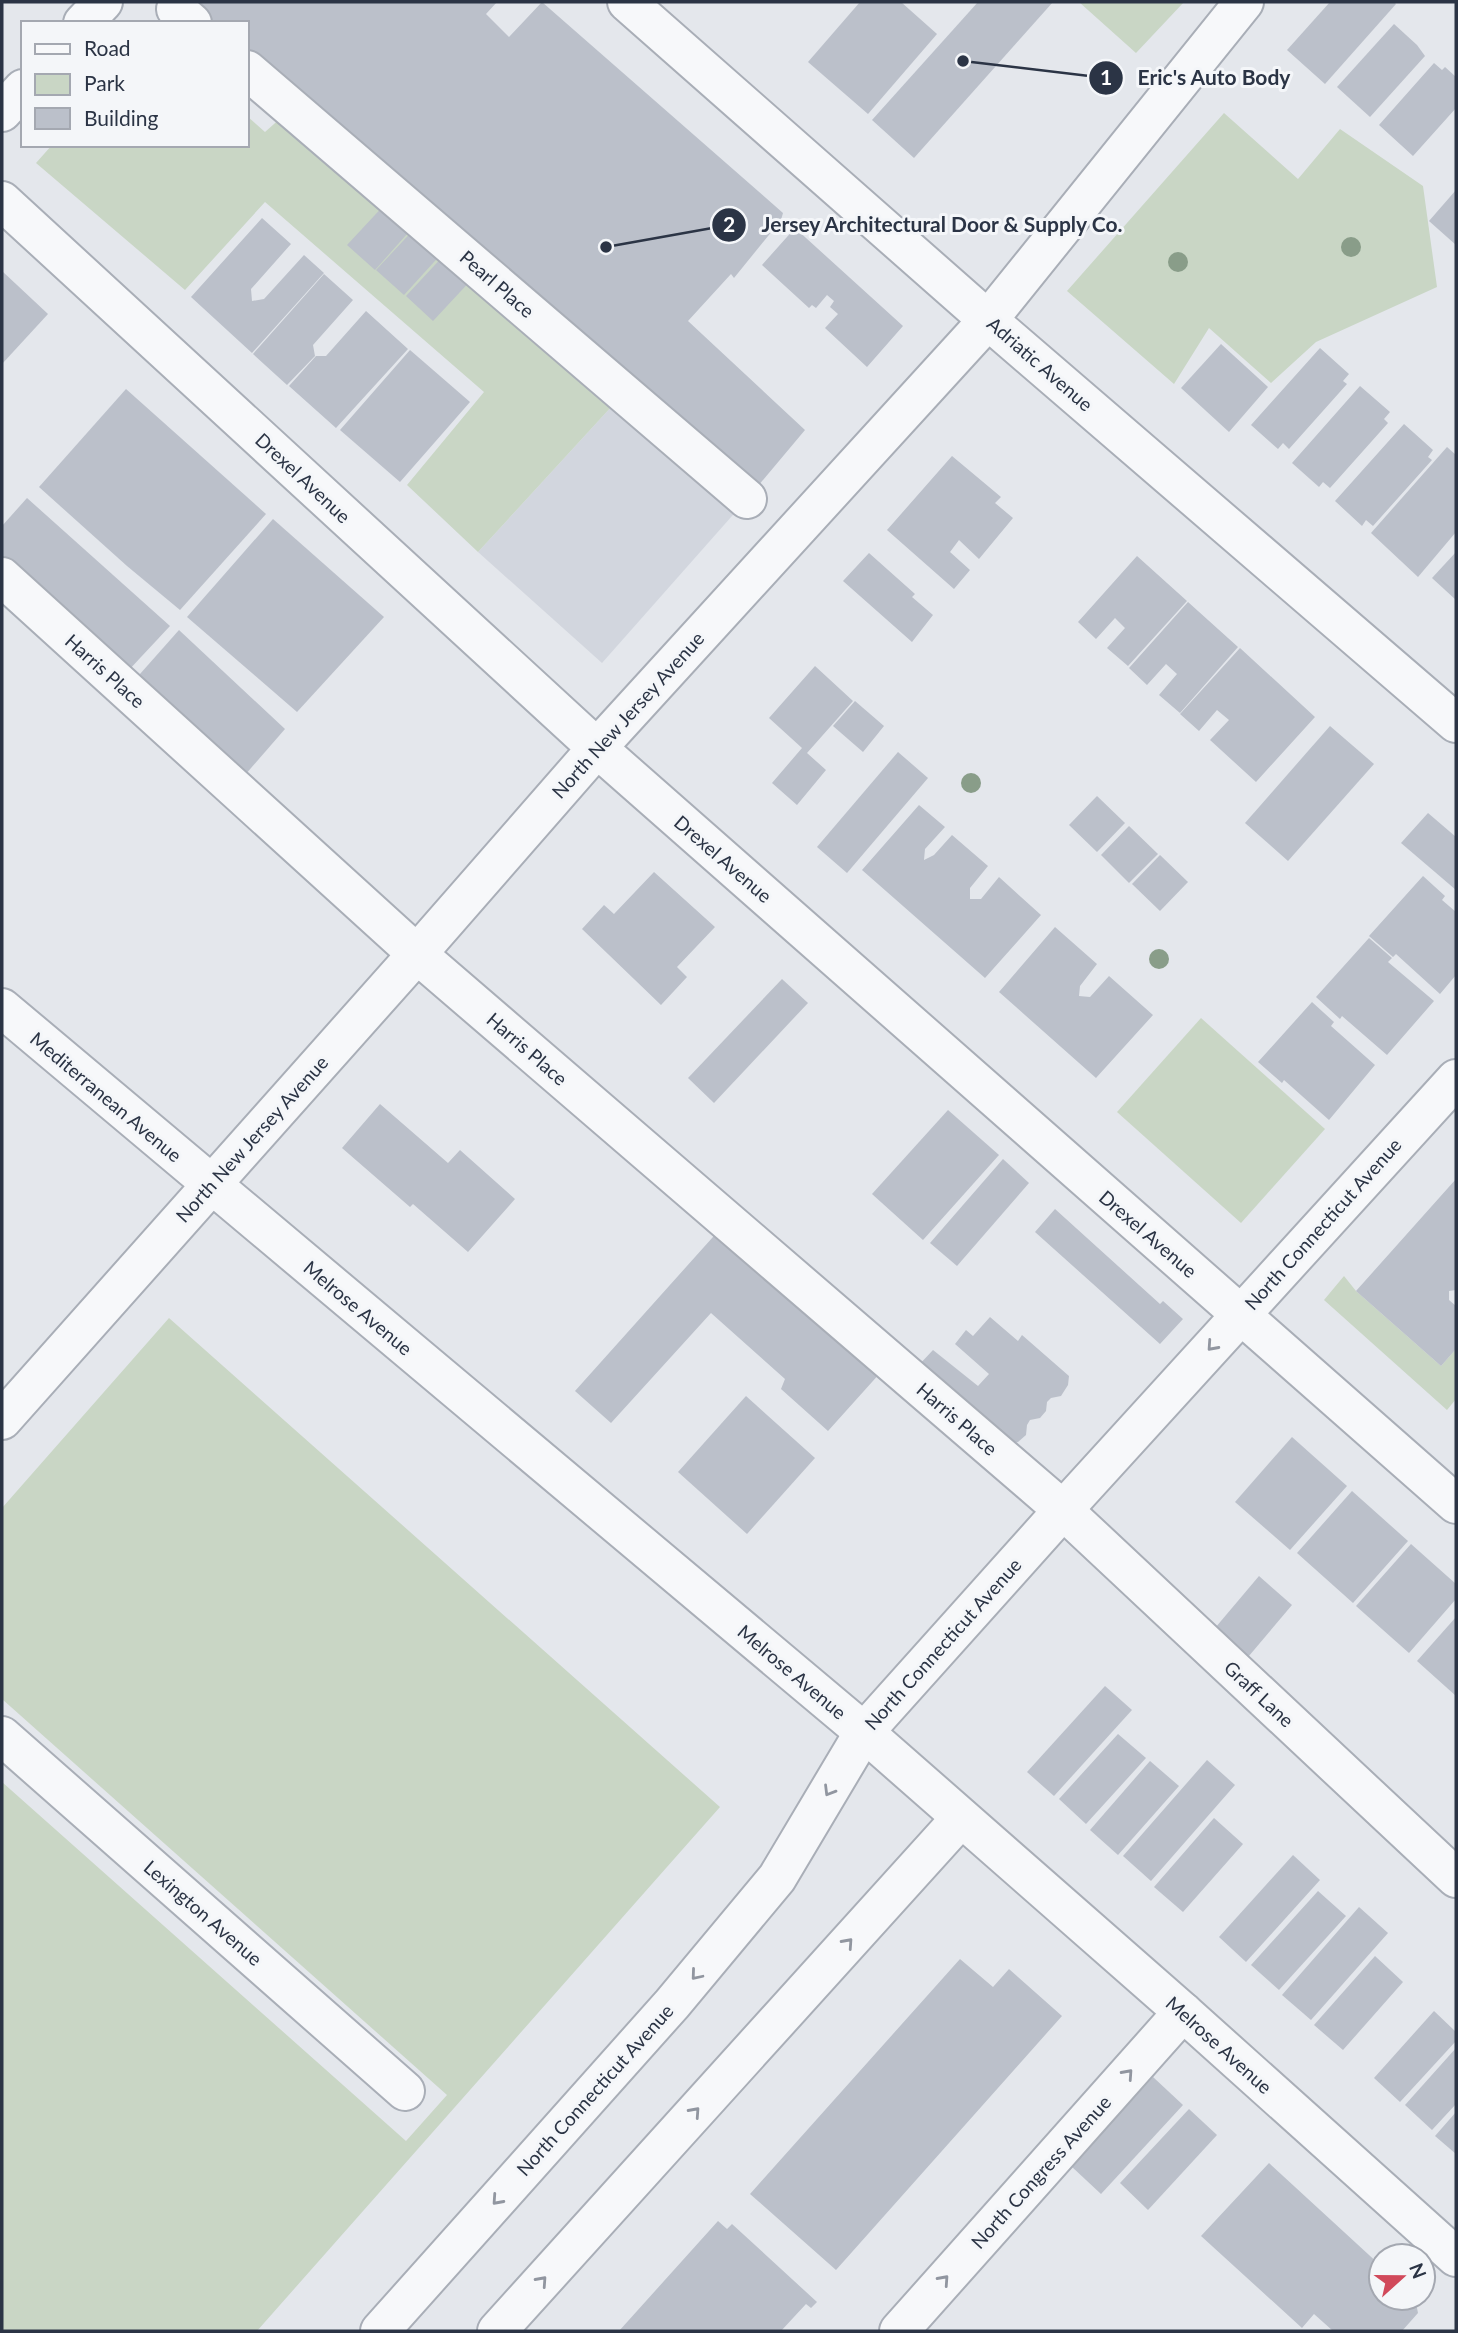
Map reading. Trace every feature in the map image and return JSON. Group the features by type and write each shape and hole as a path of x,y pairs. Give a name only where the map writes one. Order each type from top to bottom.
{"street":[{"path":"85,21 103,2"},
{"name":"Adriatic Avenue","path":"627,2 988,320 1456,723"},
{"name":"North New Jersey Avenue","path":"2,1420 597,748 988,320 1244,2"},
{"name":"Pearl Place","path":"248,71 747,499"},
{"path":"2,112 21,91"},
{"name":"Drexel Avenue","path":"2,201 597,748 1456,1504"},
{"name":"Harris Place","path":"2,577 417,954 1063,1510"},
{"name":"Mediterranean Avenue","path":"2,1008 211,1184"},
{"name":"North Connecticut Avenue","path":"380,2331 672,2004 778,1878 864,1732 1240,1315 1452,1092"},
{"name":"Melrose Avenue","path":"211,1184 864,1732 1456,2257"},
{"name":"Graff Lane","path":"1063,1510 1456,1878"},
{"name":"Lexington Avenue","path":"2,1736 405,2091"},
{"path":"497,2331 961,1818"},
{"name":"North Congress Avenue","path":"899,2331 1182,2012"}],"shaded area":[{"path":"624,393 747,499 602,663 478,552"}],"green space":[{"path":"1079,2 1184,2 1136,53"},
{"path":"292,108 624,393 478,552 407,485 484,392 265,202 185,290 36,163 50,147 248,147 248,117 265,132"},
{"path":"1224,113 1298,179 1340,129 1423,186 1437,287 1316,342 1271,383 1209,328 1174,384 1067,291"},
{"path":"1201,1018 1325,1129 1241,1223 1117,1112"},
{"path":"1344,1276 1356,1291 1441,1366 1456,1349 1456,1399 1447,1410 1324,1300"},
{"path":"169,1318 720,1807 257,2331 2,2331 2,1782 406,2141 447,2095 2,1699 2,1508"}],"building":[{"path":"182,2 497,2 486,14 509,37 542,2 783,213 781,220 734,278 731,274 688,321 805,430 747,499 248,71 248,21 191,21"},
{"path":"860,2 901,2 937,34 868,114 808,62"},
{"path":"978,2 1053,2 914,158 872,120"},
{"path":"1330,2 1396,4 1325,84 1287,50"},
{"path":"1394,24 1425,56 1370,117 1337,87"},
{"path":"1434,63 1442,70 1445,67 1456,77 1456,108 1413,156 1379,125"},
{"path":"1456,190 1456,245 1429,221"},
{"path":"388,201 415,225 375,270 347,245"},
{"path":"262,218 291,244 251,289 252,301 264,299 304,255 324,273 252,353 191,297"},
{"path":"417,226 444,251 404,295 376,270"},
{"path":"795,228 903,326 867,367 825,328 838,314 830,307 834,301 827,295 816,308 812,305 809,308 762,265"},
{"path":"447,252 474,277 433,321 406,296"},
{"path":"2,271 48,314 2,364"},
{"path":"324,274 353,300 313,345 315,356 287,385 253,354"},
{"path":"366,311 408,349 336,428 289,386 316,356 326,356"},
{"path":"1221,344 1268,387 1229,432 1181,388"},
{"path":"1320,348 1349,374 1343,381 1347,384 1289,449 1283,443 1278,449 1251,425"},
{"path":"410,350 470,402 400,482 340,430"},
{"path":"1360,386 1390,412 1384,419 1388,423 1330,488 1323,482 1319,487 1292,463"},
{"path":"126,389 266,514 180,610 39,487"},
{"path":"1404,424 1433,450 1428,457 1432,460 1373,526 1366,520 1362,526 1335,501"},
{"path":"1447,447 1456,455 1456,532 1418,577 1371,533"},
{"path":"952,456 1001,497 995,503 1013,518 979,559 959,540 950,552 970,570 954,589 887,530"},
{"path":"27,498 170,626 127,672 2,561 2,526"},
{"path":"273,519 384,617 297,712 187,617"},
{"path":"1456,552 1456,600 1432,578"},
{"path":"869,553 915,594 912,597 933,615 912,642 843,581"},
{"path":"1137,556 1187,601 1128,666 1107,648 1125,628 1115,618 1096,639 1078,622"},
{"path":"1188,602 1238,647 1180,713 1159,695 1177,674 1166,664 1147,685 1129,668"},
{"path":"179,630 285,729 245,775 132,683"},
{"path":"1240,648 1315,717 1256,782 1210,740 1229,720 1217,710 1199,731 1180,714"},
{"path":"815,666 853,701 807,753 826,770 797,805 772,783 802,748 769,718"},
{"path":"855,701 884,726 863,752 833,726"},
{"path":"1330,726 1374,764 1288,861 1245,823"},
{"path":"898,752 928,778 847,873 817,847"},
{"path":"1097,796 1125,823 1097,852 1069,825"},
{"path":"919,805 945,827 925,849 924,860 934,855 952,835 988,866 970,888 970,899 981,899 999,877 1041,915 985,978 862,870"},
{"path":"1428,813 1456,837 1456,890 1401,843"},
{"path":"1129,826 1158,854 1129,883 1101,855"},
{"path":"1160,855 1188,882 1160,911 1132,884"},
{"path":"654,872 715,927 677,967 687,977 661,1005 582,929 604,905 614,914"},
{"path":"1423,876 1445,896 1442,900 1456,912 1456,975 1440,994 1396,954 1393,957 1369,936"},
{"path":"1055,927 1097,964 1080,986 1079,996 1090,997 1109,976 1153,1015 1096,1078 999,992"},
{"path":"1369,938 1392,958 1388,962 1434,1001 1387,1055 1316,997"},
{"path":"782,979 808,1003 714,1103 688,1078"},
{"path":"1312,1002 1334,1022 1331,1026 1375,1065 1329,1120 1284,1080 1282,1083 1258,1062"},
{"path":"380,1104 448,1163 460,1150 515,1199 468,1252 413,1204 410,1207 342,1148"},
{"path":"948,1110 999,1155 923,1240 872,1194"},
{"path":"1003,1159 1029,1183 957,1266 930,1243"},
{"path":"1456,1179 1456,1290 1449,1291 1449,1300 1456,1306 1456,1349 1441,1366 1356,1291"},
{"path":"1055,1209 1160,1304 1163,1301 1183,1319 1160,1344 1035,1232"},
{"path":"721,1228 881,1372 828,1431 781,1389 785,1379 711,1313 611,1423 575,1391"},
{"path":"990,1317 1018,1341 1022,1335 1069,1376 1068,1385 1061,1396 1051,1398 1047,1402 1046,1411 1040,1418 1030,1420 1026,1435 1018,1442 1008,1444 917,1367 933,1350 978,1386 989,1374 955,1344 966,1330 973,1336"},
{"path":"746,1396 815,1458 747,1534 678,1472"},
{"path":"1292,1437 1347,1486 1290,1550 1235,1502"},
{"path":"1352,1491 1408,1541 1353,1603 1297,1553"},
{"path":"1411,1544 1456,1584 1456,1599 1409,1653 1356,1606"},
{"path":"1259,1576 1292,1605 1243,1663 1210,1634"},
{"path":"1456,1617 1456,1696 1417,1661"},
{"path":"1105,1686 1132,1710 1054,1796 1027,1772"},
{"path":"1118,1734 1146,1758 1086,1824 1059,1799"},
{"path":"1207,1760 1235,1785 1151,1881 1123,1856"},
{"path":"1150,1761 1179,1786 1118,1855 1090,1830"},
{"path":"1214,1818 1243,1844 1183,1912 1154,1887"},
{"path":"1293,1855 1320,1880 1246,1962 1219,1937"},
{"path":"1318,1891 1346,1916 1279,1990 1251,1965"},
{"path":"1359,1907 1388,1933 1311,2020 1282,1995"},
{"path":"1375,1956 1403,1982 1343,2050 1314,2025"},
{"path":"960,1959 993,1987 1009,1969 1062,2016 836,2270 750,2194"},
{"path":"1434,2011 1456,2032 1456,2041 1400,2102 1374,2078"},
{"path":"1456,2048 1456,2104 1432,2130 1405,2105"},
{"path":"1153,2077 1183,2105 1101,2194 1071,2166"},
{"path":"1189,2109 1217,2135 1148,2210 1120,2183"},
{"path":"1456,2112 1456,2154 1435,2136"},
{"path":"1269,2163 1367,2253 1367,2312 1418,2313 1402,2331 1333,2331 1314,2314 1302,2328 1201,2236"},
{"path":"718,2221 727,2229 732,2224 817,2302 811,2308 806,2304 781,2331 619,2331"}],"place":[{"name":"Eric's Auto Body","path":"963,61"},
{"name":"Jersey Architectural Door & Supply Co.","path":"606,247"}]}
